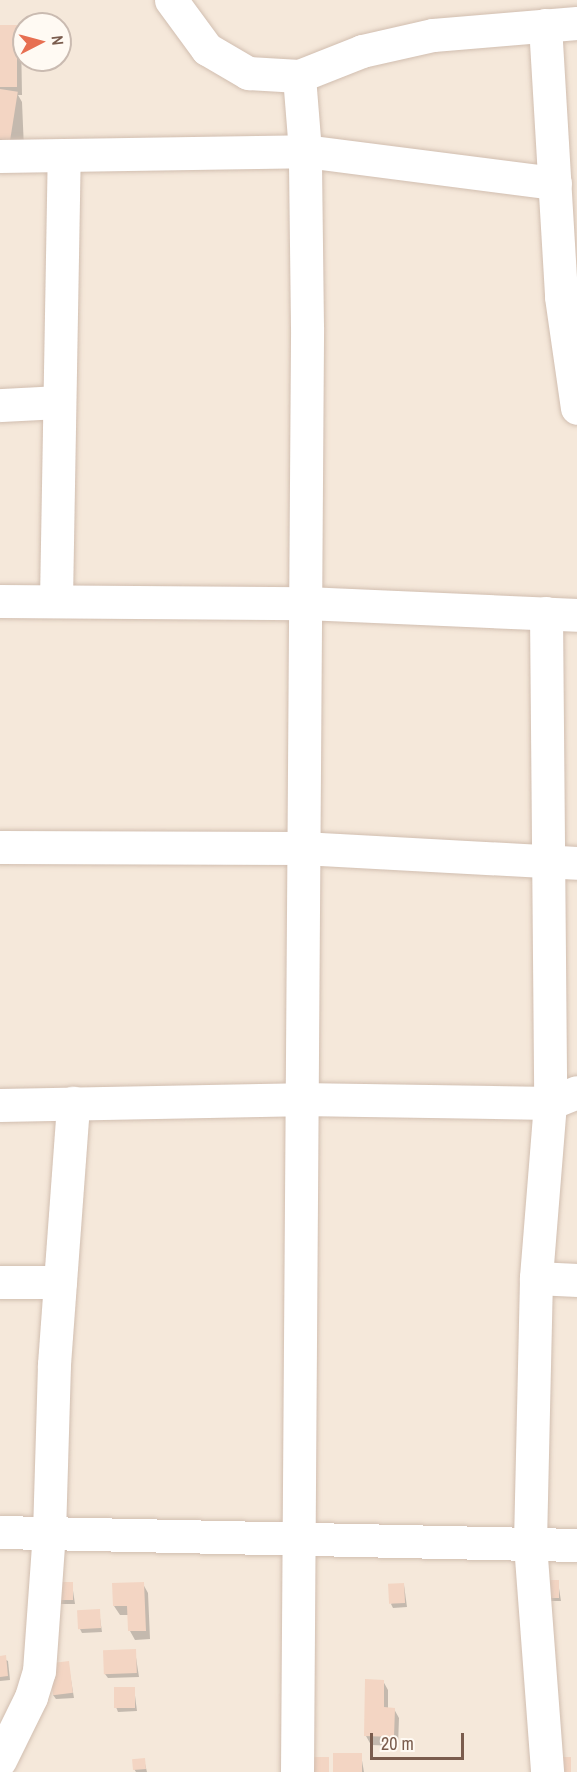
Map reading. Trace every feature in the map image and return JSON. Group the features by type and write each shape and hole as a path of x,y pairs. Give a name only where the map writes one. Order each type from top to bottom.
{"street":[{"path":"171,0 207,49 248,73 298,76 362,51 433,35 577,23"},
{"path":"545,24 561,297 577,408"},
{"path":"297,1772 299,1099 305,603 305,151 298,76"},
{"path":"0,156 305,151 555,183"},
{"path":"56,600 57,402 64,155"},
{"path":"0,405 57,402"},
{"path":"0,601 305,603 561,614 564,1097 536,1278 530,1544 547,1772"},
{"path":"0,847 302,848 563,863"},
{"path":"0,1105 564,1097"},
{"path":"0,1760 32,1697 39,1671 49,1533 54,1364 73,1103"},
{"path":"536,1278 577,1280"},
{"path":"0,1282 60,1282"},
{"path":"0,1532 299,1542 577,1545"}],"shaded area":[{"path":"0,0 577,0 577,1772 0,1772"}],"building":[{"path":"0,25 12,25 12,72 17,72 17,87 0,87"},
{"path":"0,89 18,92 10,141 0,140"},
{"path":"539,1580 559,1580 559,1598 539,1598"},
{"path":"52,1582 73,1582 73,1600 52,1600"},
{"path":"144,1582 146,1631 128,1631 127,1606 113,1606 112,1583"},
{"path":"404,1583 405,1603 389,1604 388,1584"},
{"path":"100,1609 101,1628 78,1629 77,1610"},
{"path":"136,1649 137,1673 104,1674 103,1650"},
{"path":"6,1655 8,1676 0,1677 0,1656"},
{"path":"69,1661 73,1693 53,1695 49,1663"},
{"path":"365,1679 384,1680 384,1707 395,1708 394,1737 364,1736"},
{"path":"114,1687 135,1687 135,1708 114,1708"},
{"path":"333,1753 362,1753 362,1772 333,1772"},
{"path":"310,1757 329,1757 329,1772 310,1772"},
{"path":"554,1757 571,1757 571,1772 554,1772"},
{"path":"145,1758 146,1769 133,1770 132,1759"}]}
